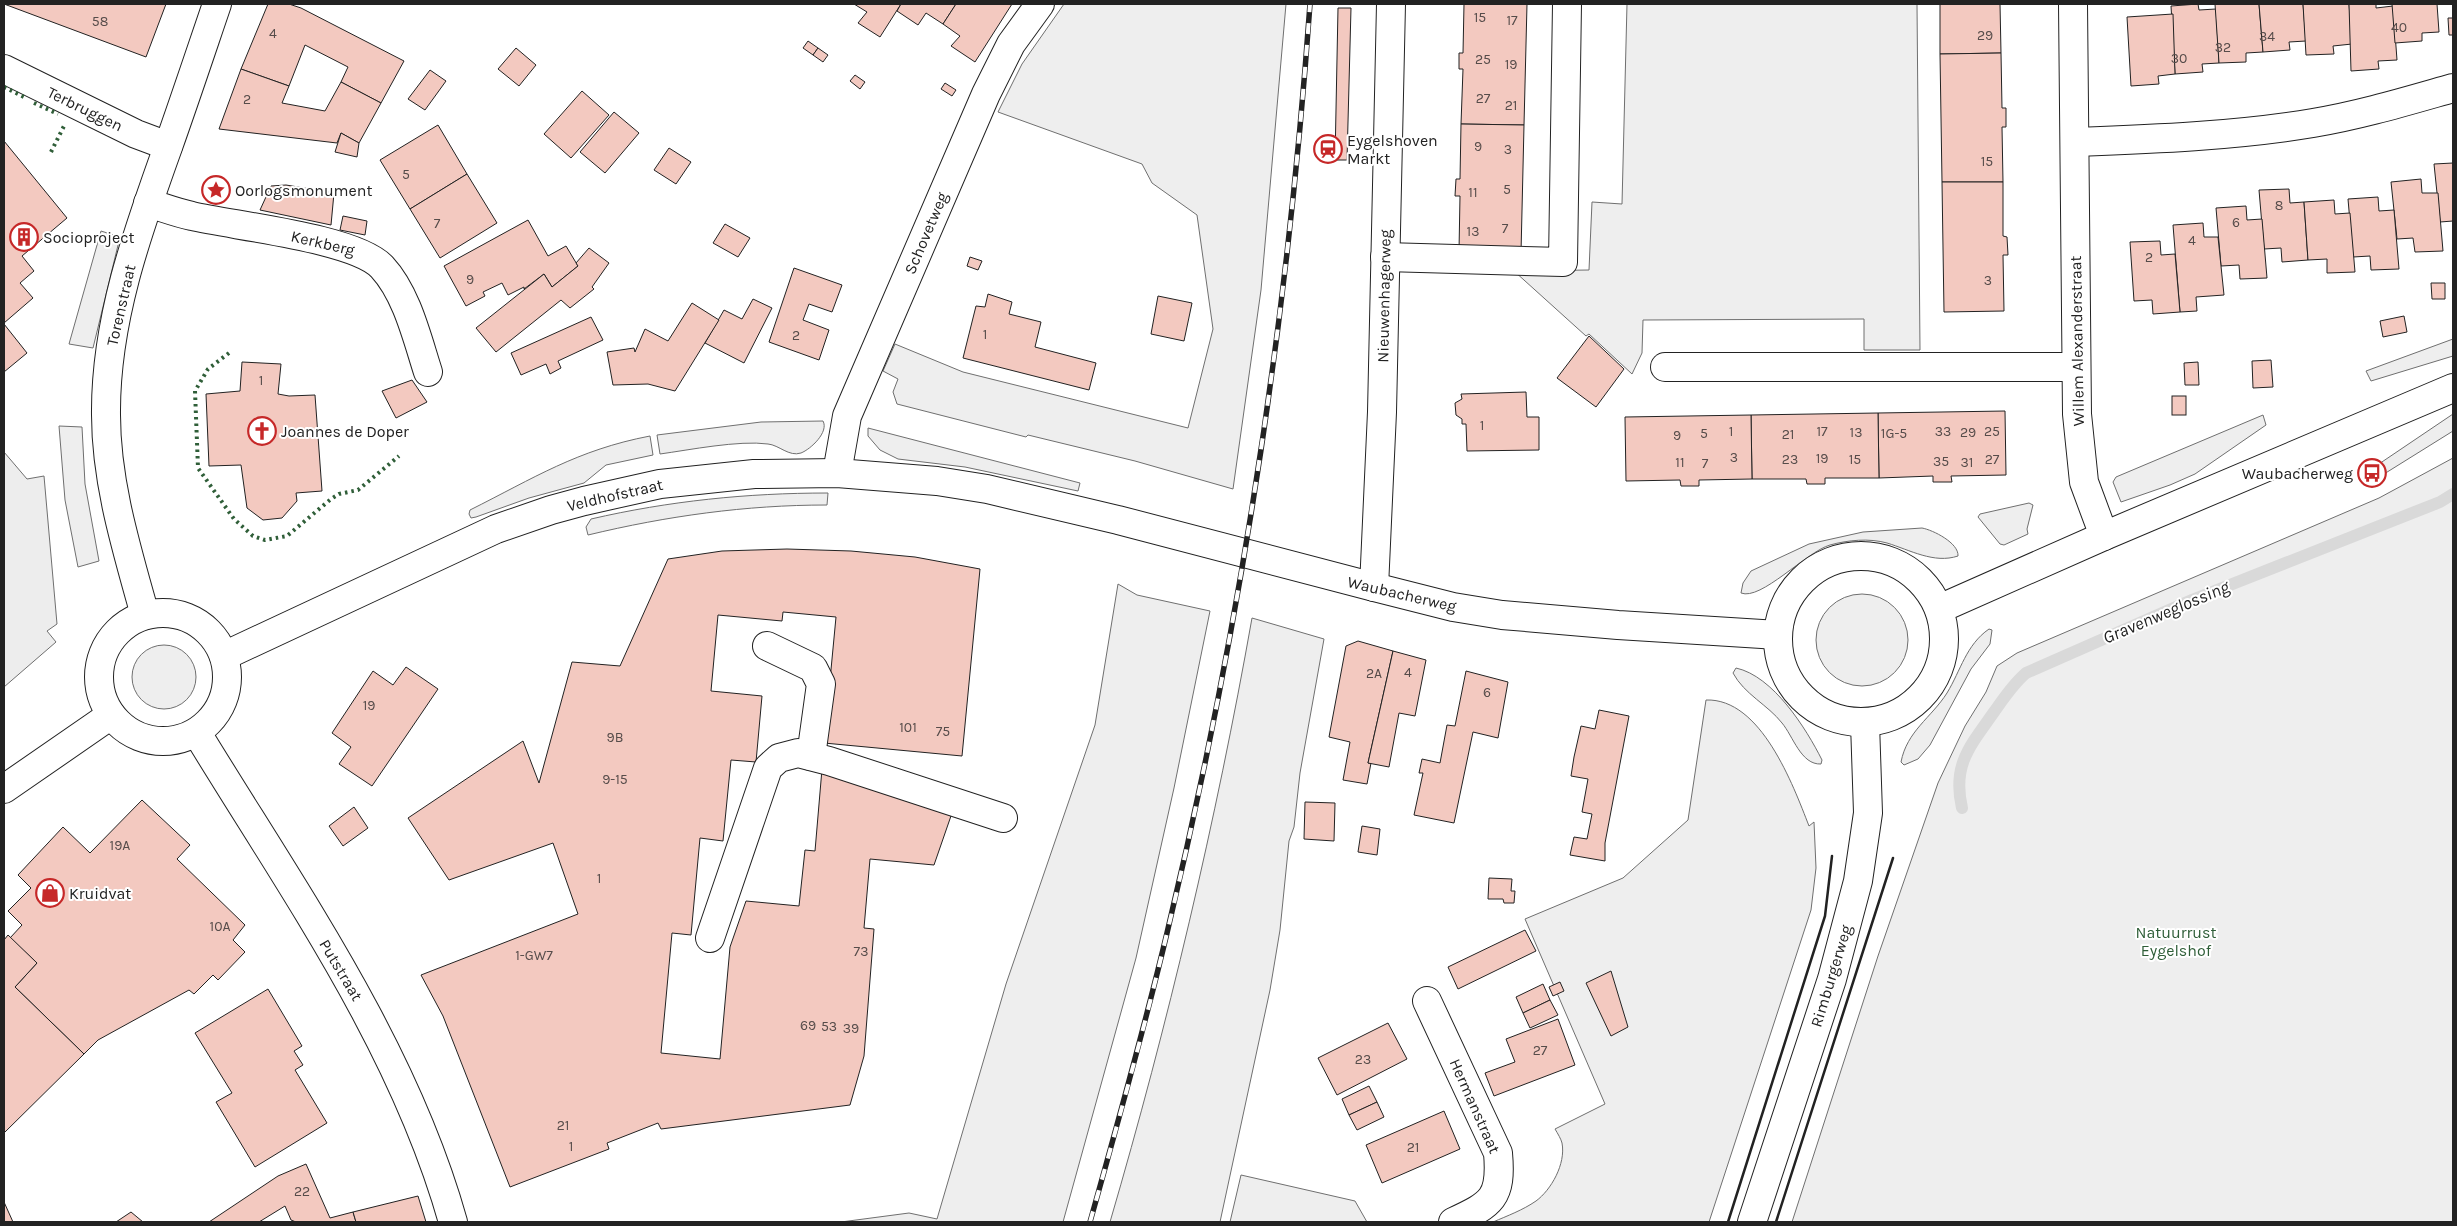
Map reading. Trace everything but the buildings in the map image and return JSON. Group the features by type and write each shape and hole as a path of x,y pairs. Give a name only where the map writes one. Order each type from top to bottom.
{"street":[{"name":"Torenstraat","path":"146,615 120,524 112,479 106,414 108,370 119,304 148,203 218,4"},
{"name":"Schovetweg","path":"837,473 847,416 970,130 1011,44 1040,4"},
{"name":"Nieuwenhagerweg","path":"1374,587 1382,412 1392,4"},
{"path":"1385,257 1563,262 1567,4"},
{"name":"Willem Alexanderstraat","path":"2073,4 2076,367 2080,451 2084,482 2104,536"},
{"name":"Terbruggen","path":"4,69 136,134 168,146"},
{"path":"2075,142 2201,136 2313,123 2369,112 2453,88"},
{"name":"Kerkberg","path":"148,203 191,216 324,242 362,252 382,267 396,289 407,311 428,372"},
{"path":"1665,368 2076,367"},
{"path":"1939,609 2104,536 2453,388"},
{"name":"Veldhofstraat","path":"224,656 496,529 584,501 691,480 754,474 837,473 937,481 1036,500"},
{"name":"Waubacherweg","path":"1036,500 1374,587 1453,606 1502,615 1778,635"},
{"path":"1860,555 1885,559 1908,570 1926,587 1939,609 1944,631 1944,653 1937,675 1924,694 1908,709 1887,719 1865,723 1845,722 1826,715 1809,705 1796,691 1785,674 1779,655 1778,635 1782,610 1795,588 1813,571 1836,559 1860,555"},
{"path":"174,614 193,620 209,631 224,656 228,671 224,700 218,712 197,733 182,739 166,742 150,740 128,731 111,715 102,699 99,682 100,664 106,648 116,633 130,622 146,615 174,614"},
{"path":"767,646 812,668 821,684 810,756"},
{"path":"4,789 111,715"},
{"name":"Rimburgerweg","path":"1752,1222 1832,979 1858,881 1868,813 1865,723"},
{"name":"Putstraat","path":"197,733 281,868 366,1012 411,1103 443,1188 453,1222"},
{"path":"710,938 768,768 779,758 798,753 810,756 1004,818"},
{"name":"Hermanstraat","path":"1427,1001 1498,1153 1500,1176 1492,1202 1454,1222"}],"green space":[{"path":"1064,4 1286,4 1261,290 1233,489 1135,461 1028,435 1026,437 897,404 893,392 898,379 883,371 895,344 963,372 1188,428 1213,329 1197,215 1152,183 1142,164 998,112 1022,64"},
{"path":"1627,4 1917,4 1920,350 1864,350 1864,319 1643,320 1642,353 1632,374 1589,334 1586,336 1514,271 1589,270 1592,202 1622,204"},
{"path":"101,231 120,237 93,348 69,344"},
{"path":"2453,339 2453,356 2371,381 2366,371"},
{"path":"2453,414 2453,431 2384,474 2374,478 2370,470"},
{"path":"2263,415 2266,425 2195,474 2121,502 2113,482 2116,477"},
{"path":"823,421 824,430 818,440 805,451 797,454 768,444 743,443 660,454 657,435 761,422"},
{"path":"59,426 82,427 85,484 99,561 78,567 65,500"},
{"path":"868,428 1080,483 1078,491 965,467 898,459 880,450 868,436"},
{"path":"650,436 653,455 606,465 584,483 529,498 476,517 471,518 469,514 470,510 557,466 600,449"},
{"name":"Natuurrust Eygelshof","path":"2453,458 2453,1222 1792,1222 1878,956 1938,783 1965,726 1986,692 1997,666 2017,653 2379,498"},
{"path":"828,493 827,505 737,509 647,522 588,535 586,527 591,519 650,507 738,496"},
{"path":"2029,503 2033,505 2027,529 2028,534 2004,545 2000,544 1978,517 1980,514"},
{"path":"1922,528 1938,534 1950,542 1957,551 1958,556 1949,558 1931,557 1873,540 1844,542 1820,549 1760,590 1750,594 1741,593 1743,583 1751,571 1809,544 1863,532"},
{"path":"1118,584 1137,595 1210,611 1174,788 1136,958 1063,1222 841,1222 909,1213 937,1219 1006,984 1095,725"},
{"path":"1862,594 1879,598 1894,608 1904,623 1908,640 1904,657 1894,672 1879,682 1862,686 1845,682 1830,672 1820,657 1816,640 1820,623 1830,608 1845,598"},
{"path":"1252,618 1324,639 1300,773 1294,827 1289,841 1280,930 1270,990 1220,1222 1110,1222 1152,1073 1207,846"},
{"path":"1989,629 1992,630 1990,644 1971,669 1930,745 1918,759 1904,765 1901,762 1908,742 1947,693 1969,650 1981,635"},
{"path":"164,645 176,647 187,654 194,665 196,677 194,689 187,700 176,707 164,709 152,707 141,700 134,689 132,677 134,665 141,654 152,647"},
{"path":"1736,668 1750,673 1763,681 1787,705 1807,733 1822,760 1821,764 1808,760 1803,755 1782,723 1743,687 1733,673"},
{"path":"1706,700 1726,703 1743,713 1759,728 1772,747 1794,789 1809,826 1814,822 1816,868 1811,910 1709,1222 1493,1222 1536,1201 1552,1183 1559,1168 1563,1151 1562,1141 1555,1129 1605,1104 1525,919 1623,878 1688,820"},
{"path":"1241,1175 1355,1201 1367,1222 1230,1222"}],"shaded area":[{"path":"4,452 27,479 44,476 57,624 47,631 56,642 4,687"}],"waterway":[{"name":"Gravenweglossing","path":"1962,808 1959,780 1965,757 1977,735 2005,696 2026,673 2192,600 2440,502 2453,494"}],"railway":[{"path":"1090,1222 1140,1042 1167,933 1193,819 1239,588 1258,472 1289,238 1310,4"}],"hedge":[{"path":"4,87 24,97"},
{"path":"34,103 58,114"},
{"path":"51,152 64,126"},
{"path":"229,353 208,369 195,391 198,468 234,519 253,536 265,540 287,536 331,499 339,494 358,490 399,456"}],"wall":[{"path":"1728,1222 1825,916 1832,856"},
{"path":"1776,1222 1893,858"}],"place":[{"name":"Eygelshoven Markt","path":"1328,149"},
{"name":"Oorlogsmonument","path":"216,190"},
{"name":"Socioproject","path":"24,237"},
{"name":"Joannes de Doper","path":"262,431"},
{"name":"Waubacherweg","path":"2372,473"},
{"name":"Kruidvat","path":"50,893"}]}
